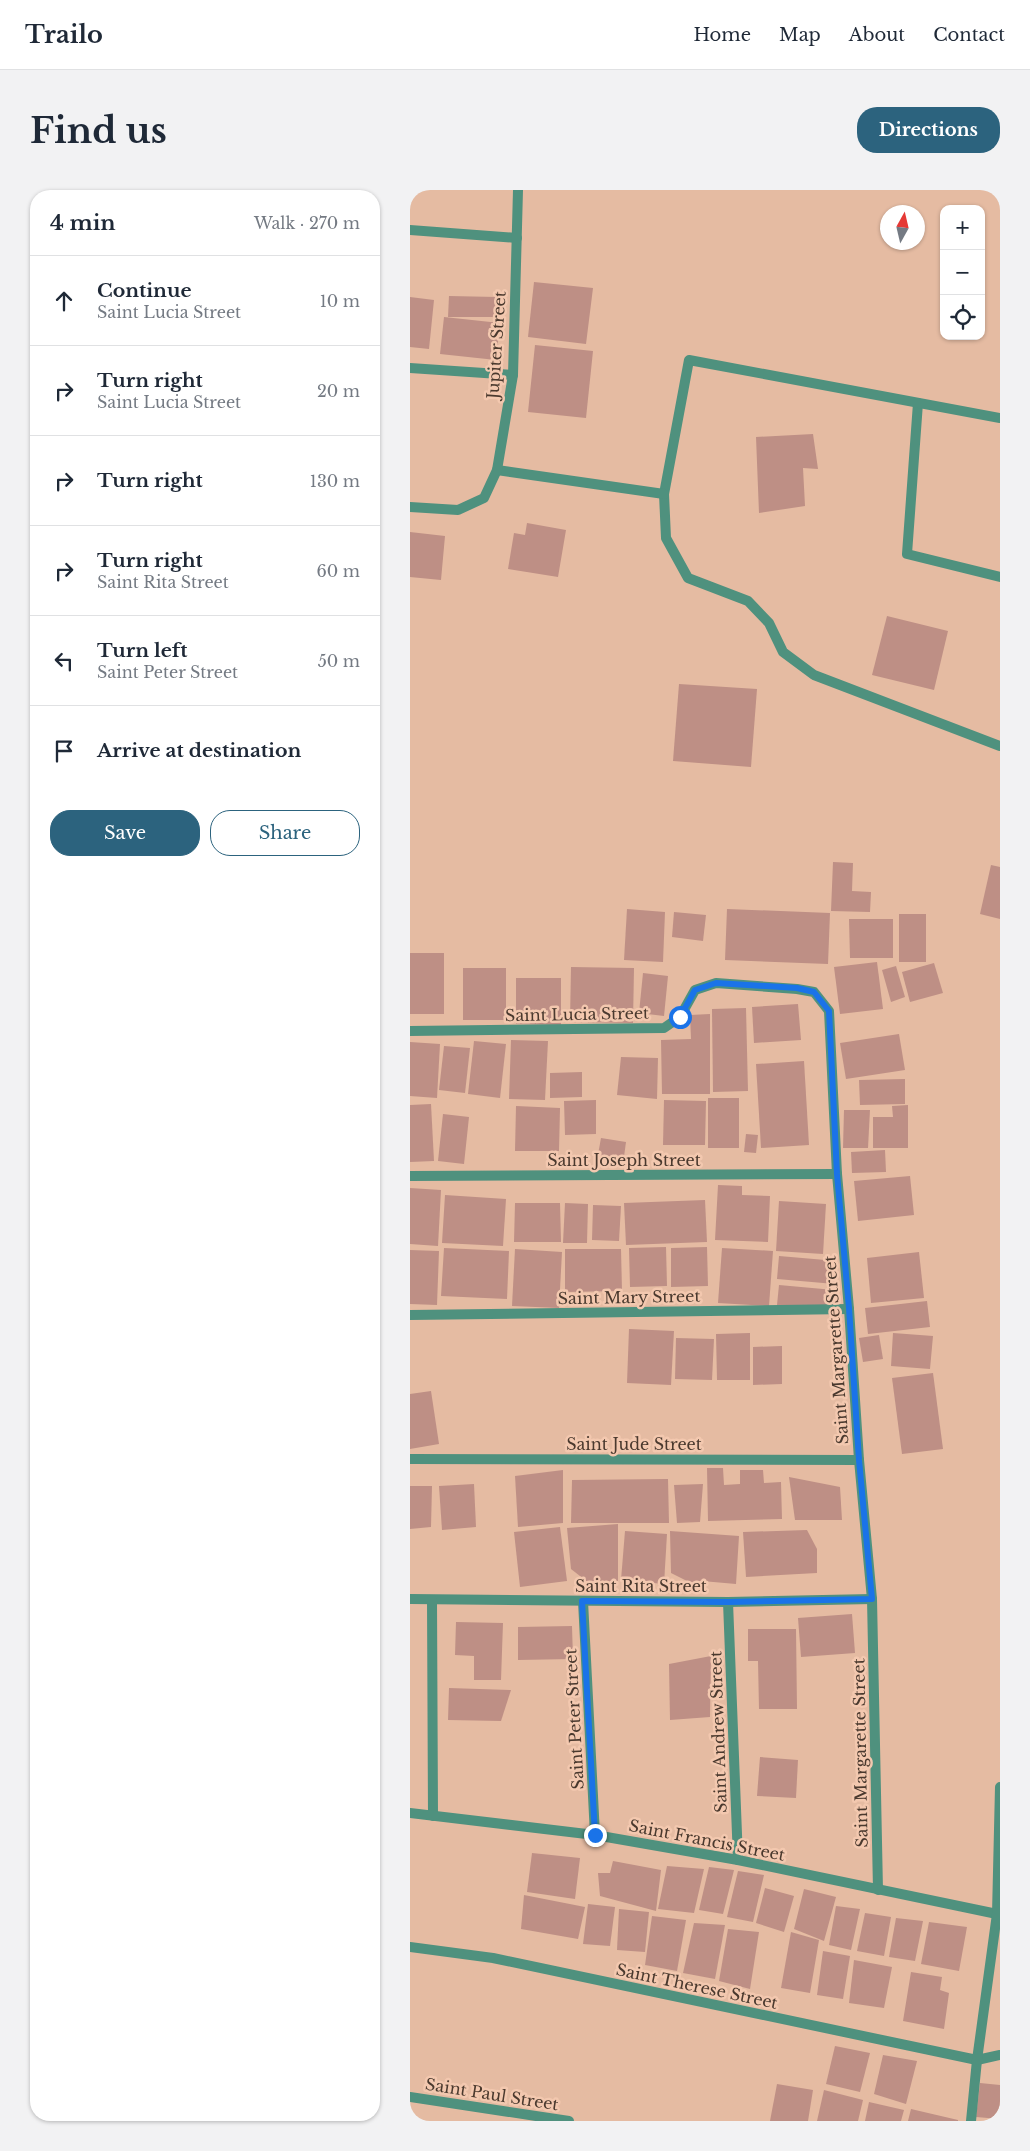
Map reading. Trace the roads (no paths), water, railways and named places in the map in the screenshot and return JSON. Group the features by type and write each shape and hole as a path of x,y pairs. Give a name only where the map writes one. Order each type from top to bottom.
{"street":[{"name":"Jupiter Street","path":"410,507 458,510 484,498 497,470 513,375 518,190"},
{"path":"410,230 516,238"},
{"path":"1000,418 688,360 664,494 666,538 688,578 748,601 769,623 783,652 814,675 1000,746"},
{"path":"410,368 513,375"},
{"path":"918,403 907,554 1000,577"},
{"path":"497,470 664,494"},
{"name":"Saint Lucia Street","path":"410,1031 664,1028 680,1017 695,990 716,983 797,988 814,992"},
{"name":"Saint Margarette Street","path":"814,992 829,1011 837,1174 849,1308 859,1460 872,1599 878,1890"},
{"name":"Saint Joseph Street","path":"410,1176 837,1174"},
{"name":"Saint Mary Street","path":"410,1315 849,1308"},
{"name":"Saint Jude Street","path":"410,1459 859,1460"},
{"name":"Saint Rita Street","path":"410,1599 728,1602 872,1599"},
{"path":"432,1600 433,1816"},
{"name":"Saint Peter Street","path":"582,1601 595,1835"},
{"name":"Saint Andrew Street","path":"728,1602 738,1860"},
{"path":"971,2121 977,2060 997,1914 1000,1787"},
{"name":"Saint Francis Street","path":"410,1813 595,1835 738,1860 997,1914"},
{"name":"Saint Therese Street","path":"410,1947 493,1958 977,2060"},
{"path":"977,2060 1000,2055"},
{"name":"Saint Paul Street","path":"410,2097 569,2121"}]}
